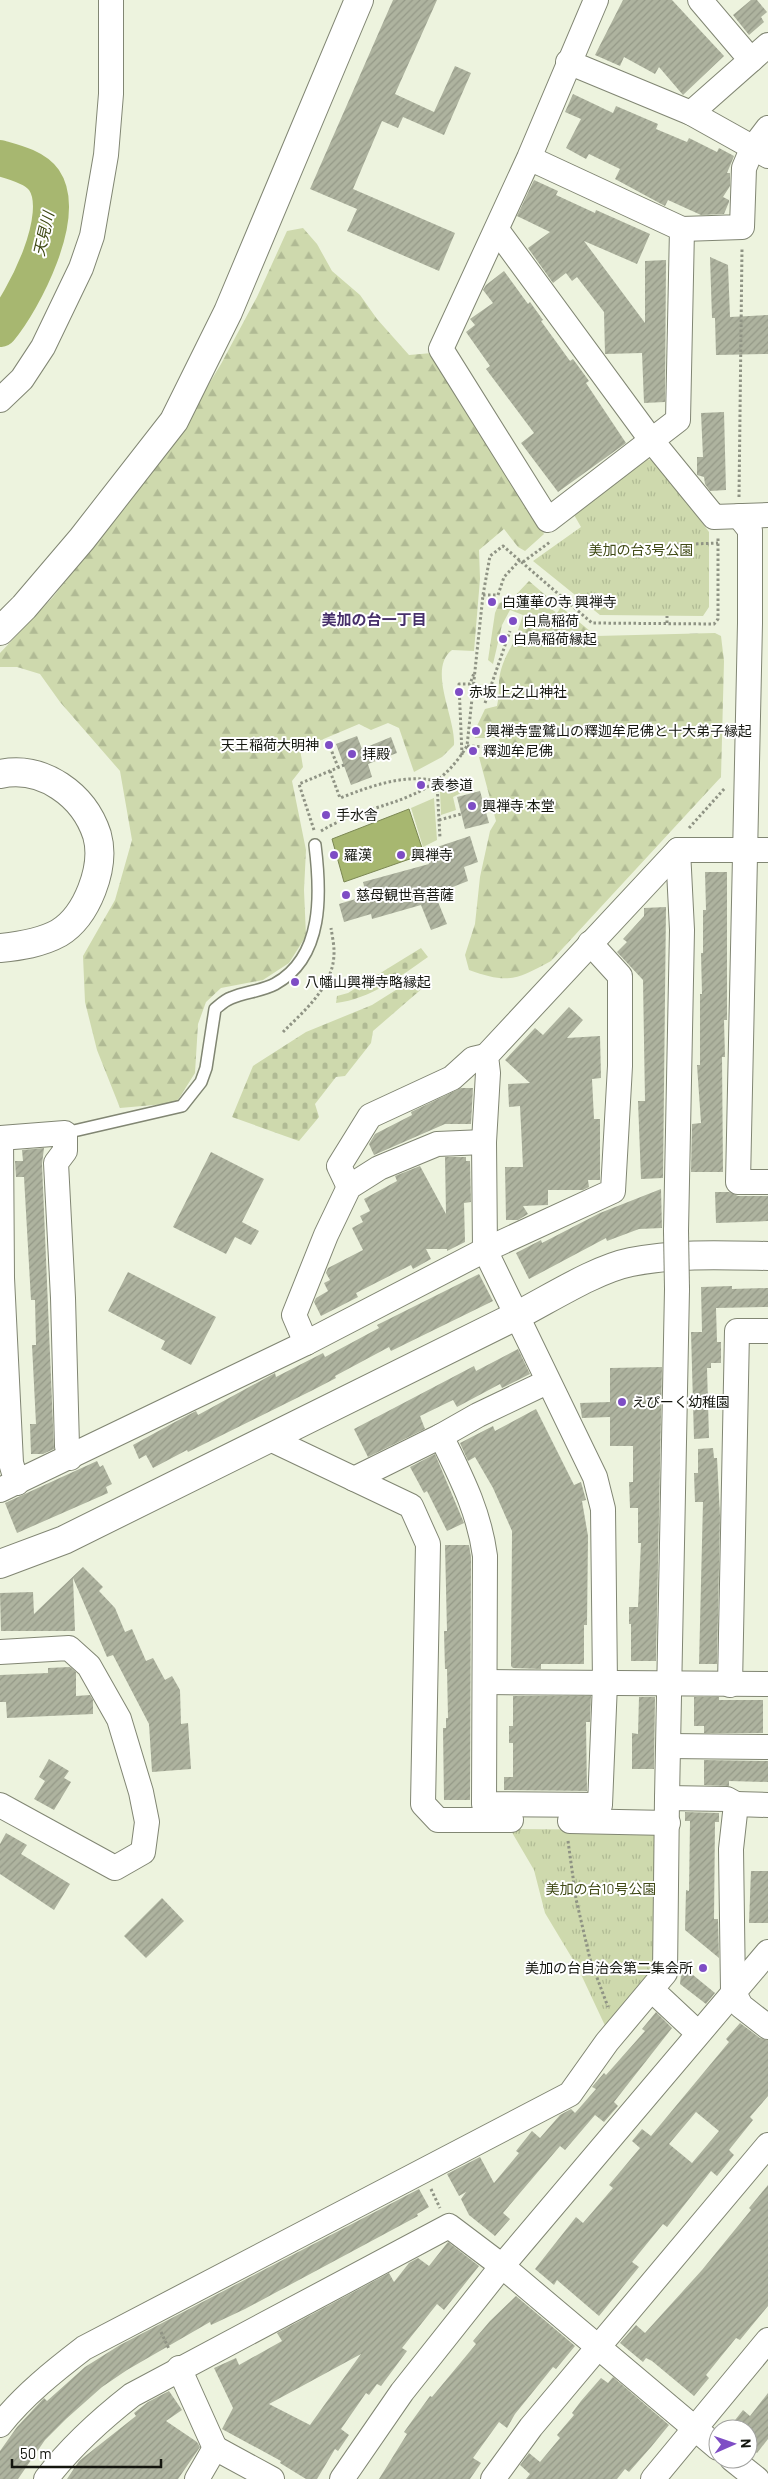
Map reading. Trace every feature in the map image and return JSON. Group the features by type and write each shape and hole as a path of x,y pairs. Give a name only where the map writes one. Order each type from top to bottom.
{"street":[{"path":"0,400 22,379 43,347 81,268 92,236 106,155 111,94 111,0"},
{"path":"0,631 82,539 174,421 228,312 360,0"},
{"path":"596,0 568,62 529,158 441,349 548,520 678,420 682,229"},
{"path":"691,113 759,52 700,0"},
{"path":"568,62 691,113 760,153"},
{"path":"529,158 682,229 742,227 744,168 760,153 768,128"},
{"path":"497,230 652,440 714,517 768,514"},
{"path":"739,516 750,530 757,850 738,1182 768,1182"},
{"path":"0,774 30,774 53,781 64,789 82,807 89,818 97,836 99,849 94,882 89,898 74,919 60,932 48,938 33,943 0,948"},
{"path":"349,1187 339,1166 370,1116 452,1078 473,1059 486,1056 678,850 757,850"},
{"path":"0,2425 14,2408 39,2384 84,2348 570,2094 617,2031 665,1973 682,930 678,850"},
{"path":"70,1458 67,1446 63,1298 56,1163 65,1151 65,1132 0,1138 2,1278 11,1463 9,1486 70,1458 306,1343 485,1250 613,1191 620,1066 620,976 590,943"},
{"path":"442,1436 473,1503 482,1530 485,1556 484,1804 600,1805 605,1683 603,1509 595,1477 547,1382 518,1315 485,1250 484,1142 488,1073 486,1056"},
{"path":"306,1343 294,1315 326,1235 349,1187 378,1168 437,1144 484,1142"},
{"path":"0,1564 64,1540 518,1315 590,1277 630,1262 696,1256 768,1256"},
{"path":"730,1684 737,1331 768,1331"},
{"path":"354,1479 547,1382"},
{"path":"268,1438 411,1506 428,1544 423,1804 438,1820 668,1822"},
{"path":"0,1652 69,1648 89,1666 119,1719 141,1792 147,1822 143,1852 115,1868 0,1805"},
{"path":"485,1682 768,1684"},
{"path":"669,1746 768,1747"},
{"path":"667,1798 727,1799 736,1804 768,1805"},
{"path":"736,1804 731,1849 733,1991 742,2006 768,2027"},
{"path":"342,2479 402,2392 502,2266 768,1952"},
{"path":"652,1990 698,2033"},
{"path":"493,2479 531,2428 768,2145"},
{"path":"46,2479 66,2453 97,2422 132,2395 179,2368 448,2226 502,2266 708,2440"},
{"path":"653,2479 768,2340"},
{"path":"179,2368 215,2448 272,2479"},
{"path":"197,2479 215,2448"},
{"path":"744,2469 757,2479"}],"lane":[{"path":"65,1132 182,1106 201,1082 206,1068 215,1008 229,998 274,984 295,970 309,947 319,903 315,845"}],"path":[{"path":"739,516 742,227"},
{"path":"344,765 299,784 316,834 328,827 424,790 439,781 462,756 467,746 483,595 490,556 503,546 592,623 714,624 718,619 718,543 714,517"},
{"path":"671,546 718,543"},
{"path":"483,595 498,595 504,577 528,557"},
{"path":"667,616 667,623"},
{"path":"485,703 510,632"},
{"path":"462,756 459,684 470,684 475,670"},
{"path":"473,692 487,694"},
{"path":"467,746 491,747"},
{"path":"330,747 338,767"},
{"path":"368,755 378,752"},
{"path":"330,770 340,798 397,779 423,778 450,784 466,778"},
{"path":"439,781 438,820 440,838"},
{"path":"678,850 678,838 729,784"},
{"path":"438,820 461,814"},
{"path":"283,1032 308,1007 325,985 332,967 334,951 330,921 319,903"},
{"path":"564,1821 572,1862 576,1899 590,1959 617,2031"},
{"path":"422,2170 448,2226"},
{"path":"152,2314 179,2368"}],"green space":[{"path":"303,228 317,244 332,271 360,295 377,319 409,355 432,353 544,534 525,551 518,547 504,529 479,550 480,579 474,651 452,650 445,658 442,669 444,694 451,721 454,745 442,757 414,772 399,728 388,723 371,730 359,724 300,749 303,767 292,781 306,850 304,890 306,936 289,963 263,980 221,988 206,1002 198,1024 195,1073 176,1103 120,1108 97,1050 85,1002 83,956 115,900 132,840 120,771 60,702 40,674 17,667 0,667 0,653 53,597 172,445 221,364 257,297 287,231"},
{"name":"美加の台3号公園","path":"644,459 655,460 709,532 709,607 703,616 600,615 533,561 581,527 573,513"},
{"path":"529,581 551,600 547,606 557,613 561,607 596,636 715,633 721,636 724,661 721,777 551,961 520,976 503,978 469,970 465,955 475,924 480,877 490,831 496,821 479,757 500,757 503,747 498,738 475,738 476,728 485,709 497,706 500,676 506,655 514,642 521,640 518,630 523,615 510,610 502,625 493,664 488,660 495,613 499,603 511,600"},
{"path":"458,787 462,791 453,797 456,810 441,815 440,792"},
{"path":"434,798 437,840 423,847 411,808"},
{"path":"421,948 428,957 396,979 361,997 336,1003 337,996 348,993"},
{"path":"415,978 425,986 373,1031 371,1043 345,1076 336,1077 315,1104 319,1117 299,1141 232,1117 253,1066 306,1032 372,1005"},
{"name":"美加の台10号公園","path":"510,1829 655,1830 660,1837 659,1971 608,2032 578,1968 545,1913 534,1870"}],"shaded area":[{"path":"409,809 424,854 344,882 332,839"}],"building":[{"path":"393,0 437,0 395,94 434,112 455,66 471,73 444,135 403,117 398,128 382,121 353,189 455,233 439,271 347,231 357,209 310,189"},
{"path":"623,0 672,0 724,56 683,95 659,67 655,74 624,57 620,66 595,55"},
{"path":"751,0 757,0 767,12 761,17 764,22 749,35 733,15"},
{"path":"573,94 613,113 616,106 658,124 656,129 687,142 689,138 717,152 719,148 734,156 727,173 730,173 730,186 723,197 729,200 729,202 724,214 701,215 668,200 665,206 615,179 620,169 589,154 586,159 566,148 581,119 565,112"},
{"path":"534,180 558,191 556,195 595,213 596,210 650,234 637,264 584,241 645,323 645,261 666,260 665,402 644,403 642,353 605,354 604,312 577,277 572,281 566,273 553,283 528,248 550,232 517,216"},
{"path":"710,257 728,265 730,317 768,315 768,354 716,355 715,318 712,318"},
{"path":"504,271 528,304 530,302 543,320 541,321 570,361 573,359 589,381 586,383 626,443 558,492 521,443 534,433 486,369 490,366 466,332 475,325 470,319 493,303 483,290 486,285"},
{"path":"724,412 726,490 710,491 705,484 704,477 697,475 697,457 703,457 701,413"},
{"name":"拝殿","path":"357,736 362,749 391,737 397,753 368,764 372,777 351,785 336,744"},
{"name":"興禅寺 本堂","path":"480,791 489,823 465,829 457,797"},
{"path":"470,836 478,862 464,867 468,881 445,890 446,893 436,897 447,924 431,930 421,905 372,919 371,914 344,922 339,904 366,894 363,882 429,864 425,851"},
{"path":"705,872 727,872 727,1020 724,1020 725,1057 722,1057 723,1172 691,1172 692,1124 701,1123 697,1065 700,1065 701,953 703,953 703,910 706,910"},
{"path":"666,907 663,1178 641,1179 638,1101 645,1101 643,980 617,952 627,942 623,939 644,916 644,908"},
{"path":"569,1007 583,1020 567,1038 600,1036 601,1078 592,1079 594,1119 600,1119 600,1180 588,1180 589,1187 583,1190 548,1190 548,1205 523,1206 528,1214 518,1220 506,1220 505,1167 523,1167 520,1106 509,1107 508,1084 530,1083 505,1060 535,1028 543,1035"},
{"path":"461,1088 473,1088 471,1124 445,1124 374,1155 369,1144 375,1134 412,1115 411,1112"},
{"path":"44,1148 42,1164 54,1449 43,1454 31,1454 30,1424 36,1424 32,1345 36,1345 35,1300 31,1300 24,1177 16,1177 15,1161 23,1161 22,1150"},
{"path":"211,1152 264,1179 242,1222 259,1231 251,1245 235,1237 226,1254 173,1227"},
{"path":"445,1157 466,1157 466,1161 470,1161 471,1202 464,1203 465,1242 447,1251 447,1249 426,1249 431,1259 413,1269 411,1265 356,1293 358,1297 321,1316 314,1302 316,1298 328,1291 324,1283 330,1280 326,1273 328,1268 363,1250 352,1228 363,1222 360,1216 370,1211 364,1199 397,1181 395,1176 420,1166 446,1214"},
{"path":"661,1189 662,1228 639,1229 607,1241 606,1238 529,1279 516,1253 541,1240 542,1243 600,1213"},
{"path":"715,1192 729,1192 738,1196 768,1196 768,1221 716,1223"},
{"path":"128,1272 216,1317 191,1365 161,1349 165,1341 108,1311"},
{"path":"479,1274 493,1301 391,1351 389,1347 313,1390 153,1468 146,1455 139,1459 133,1445 173,1423 196,1411 198,1415 275,1373 276,1377 323,1353 325,1357 379,1328 377,1325"},
{"path":"732,1286 732,1289 768,1288 768,1307 716,1308 717,1342 721,1342 721,1363 711,1363 711,1368 707,1368 709,1438 694,1439 691,1332 702,1332 701,1287"},
{"path":"518,1349 530,1374 502,1388 500,1384 457,1407 453,1400 420,1416 425,1429 368,1457 354,1429 474,1366 476,1371"},
{"path":"662,1367 656,1661 631,1661 629,1607 638,1607 641,1543 638,1543 638,1508 630,1508 629,1482 633,1482 633,1446 610,1446 610,1417 582,1418 580,1403 610,1402 610,1368"},
{"path":"536,1409 574,1485 581,1482 586,1500 582,1501 588,1536 587,1625 584,1625 584,1664 541,1664 541,1669 513,1668 511,1666 512,1531 493,1488 475,1457 468,1461 460,1443 493,1426 495,1431"},
{"path":"713,1448 714,1458 717,1458 720,1516 717,1664 699,1664 703,1502 695,1502 694,1473 698,1473 698,1449"},
{"path":"435,1454 464,1523 447,1531 427,1491 424,1493 410,1467"},
{"path":"97,1461 100,1467 103,1465 112,1484 106,1487 108,1493 17,1533 5,1503"},
{"path":"445,1545 469,1545 471,1557 470,1800 444,1800 443,1728 446,1728 446,1718 448,1718 444,1631 447,1631"},
{"path":"83,1567 103,1587 99,1591 115,1608 125,1632 132,1629 146,1661 153,1658 165,1680 172,1676 180,1690 181,1724 188,1723 191,1769 152,1772 149,1724 113,1655 107,1657 73,1578 75,1631 1,1631 0,1593 33,1592 34,1614"},
{"path":"70,1667 76,1672 76,1696 90,1695 93,1700 93,1714 7,1718 6,1702 0,1702 0,1675 48,1673 48,1668"},
{"path":"513,1696 591,1696 590,1722 586,1722 587,1791 504,1790 504,1777 513,1777 513,1743 509,1743 509,1726 513,1726"},
{"path":"639,1697 655,1697 654,1769 632,1769 632,1733 638,1734"},
{"path":"694,1697 719,1697 719,1700 763,1700 763,1733 704,1733 704,1726 694,1726"},
{"path":"49,1759 69,1771 64,1778 71,1782 54,1810 34,1799 45,1781 39,1777"},
{"path":"704,1760 768,1761 768,1782 729,1781 729,1786 704,1785"},
{"path":"685,1812 719,1813 719,1822 715,1822 714,1919 718,1919 719,1958 685,1930 686,1890 689,1891 690,1821 685,1821"},
{"path":"6,1833 27,1845 21,1854 70,1884 54,1910 0,1874 0,1844"},
{"path":"751,1871 768,1871 768,1923 749,1923"},
{"path":"162,1898 184,1921 146,1958 124,1936"},
{"path":"682,1966 715,1993 706,2004 680,1984"},
{"path":"656,2012 672,2028 614,2102 618,2106 604,2122 595,2115 565,2150 560,2146 503,2213 510,2219 495,2236 469,2215 461,2199 466,2192 459,2196 447,2174 480,2157 494,2183 519,2153 516,2151 532,2131 540,2138 560,2115 571,2109 575,2113 596,2089 592,2087 604,2073 606,2075 645,2031 642,2029"},
{"path":"740,2023 760,2038 768,2040 768,2096 750,2117 753,2120 729,2150 734,2155 717,2176 711,2171 667,2227 663,2224 632,2262 639,2267 599,2316 557,2280 554,2285 535,2269 576,2217 583,2223 613,2188 609,2185 640,2148 632,2141 642,2129 651,2136 729,2042 726,2039","holes":["696,2112 719,2131 692,2163 669,2144"]},
{"path":"768,2185 768,2306 740,2340 736,2338 706,2375 709,2378 694,2396 652,2361 646,2358 643,2362 620,2343 636,2325 645,2333 702,2270 751,2210 749,2208"},
{"path":"419,2189 429,2207 417,2214 418,2216 245,2309 211,2325 210,2322 127,2370 102,2387 45,2440 18,2479 0,2479 0,2451 17,2427 44,2398 47,2401 85,2367 120,2345"},
{"path":"448,2242 479,2266 444,2310 437,2304 402,2348 407,2351 381,2386 377,2384 369,2395 366,2393 341,2429 349,2435 338,2451 335,2449 317,2479 306,2479 280,2463 281,2461 222,2429 233,2408 214,2368 236,2358 239,2365 282,2341 277,2333 389,2273 394,2282 409,2263 418,2258 429,2266","holes":["361,2354 310,2425 269,2404"]},
{"path":"516,2296 575,2346 556,2369 553,2367 515,2414 507,2428 499,2422 473,2458 481,2463 470,2479 379,2479 407,2434 404,2432 430,2396 432,2397 476,2344 473,2341 490,2321"},
{"path":"613,2377 669,2425 651,2447 629,2472 625,2469 617,2479 526,2479 530,2474 520,2465 529,2453 540,2462 560,2438 557,2435 574,2415 572,2413 581,2401 601,2378 608,2383"},
{"path":"169,2391 182,2410 166,2421 197,2442 200,2447 178,2479 67,2479 79,2461 136,2416 134,2413 148,2402"},
{"path":"768,2393 768,2439 758,2452 758,2419 736,2419 743,2410 750,2416"}],"waterway":[{"name":"天見川","path":"0,158 24,166 40,175 50,195 51,214 47,235 31,278 10,316 0,329"}],"place":[{"name":"白蓮華の寺 興禅寺","path":"492,602"},
{"name":"白鳥稲荷","path":"513,621"},
{"name":"白鳥稲荷縁起","path":"503,639"},
{"name":"赤坂上之山神社","path":"459,692"},
{"name":"興禅寺霊鷲山の釋迦牟尼佛と十大弟子縁起","path":"476,731"},
{"name":"天王稲荷大明神","path":"329,745"},
{"name":"釋迦牟尼佛","path":"473,751"},
{"name":"拝殿","path":"352,754"},
{"name":"表参道","path":"421,785"},
{"name":"興禅寺 本堂","path":"472,806"},
{"name":"手水舎","path":"326,815"},
{"name":"羅漢","path":"334,855"},
{"name":"興禅寺","path":"401,855"},
{"name":"慈母観世音菩薩","path":"346,895"},
{"name":"八幡山興禅寺略縁起","path":"295,982"},
{"name":"えぴーく幼稚園","path":"622,1402"},
{"name":"美加の台自治会第二集会所","path":"703,1968"}],"district":[{"name":"美加の台一丁目","path":"374,620"}]}
